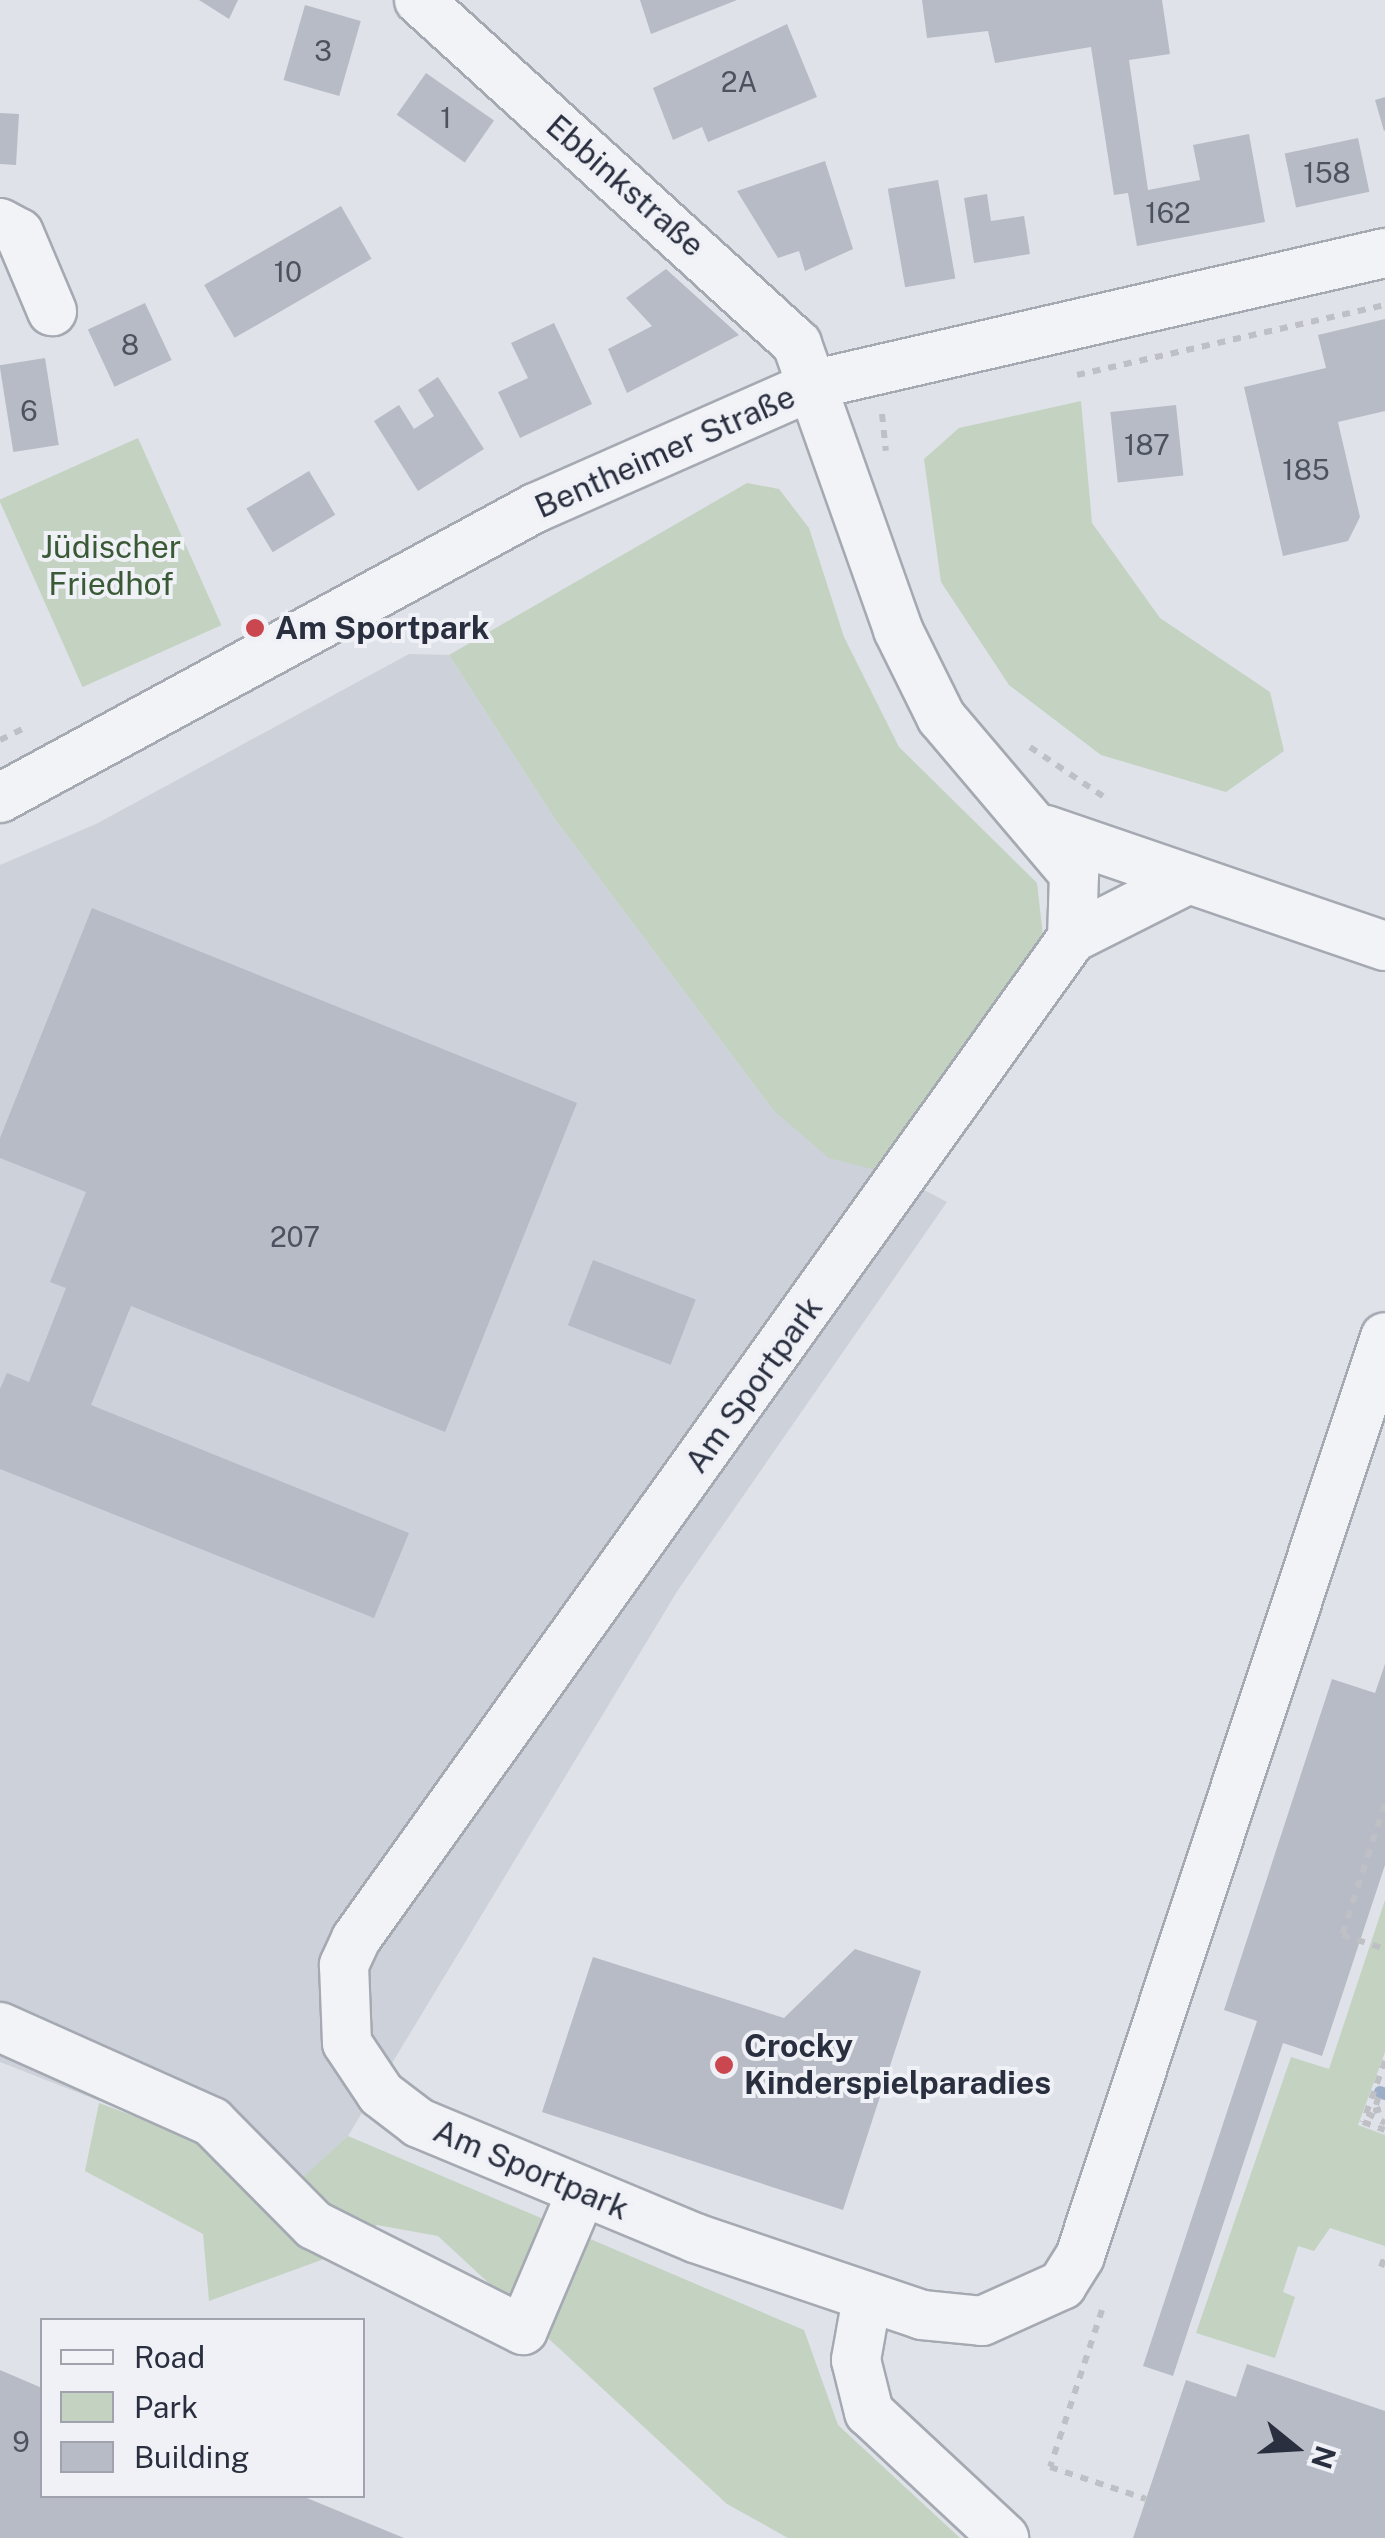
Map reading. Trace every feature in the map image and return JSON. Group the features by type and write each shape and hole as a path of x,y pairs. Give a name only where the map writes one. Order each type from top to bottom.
{"street":[{"name":"Ebbinkstraße","path":"420,0 752,296 797,344 823,406"},
{"path":"0,223 19,234 52,312"},
{"name":"Bentheimer Straße","path":"0,798 535,508 823,406 872,369 1385,253"},
{"path":"823,406 898,630 941,717 991,782 1046,830 1074,874 1072,938"},
{"path":"1046,830 1385,946"},
{"name":"Am Sportpark","path":"1189,878 1072,938 344,1965 346,2044 381,2094 419,2122 582,2190 867,2298 982,2321 1062,2285 1080,2256 1385,1337"},
{"path":"0,2028 212,2122 314,2224 523,2330 582,2190"},
{"path":"867,2298 856,2360 869,2412 1004,2538"}],"path":[{"path":"1057,379 1385,305"},
{"path":"872,369 888,467"},
{"path":"823,406 882,418 900,414"},
{"path":"1024,741 1122,804"},
{"path":"1385,1804 1342,1935 1385,1949"},
{"path":"1385,2061 1363,2122 1385,2126"},
{"path":"1380,2092 1379,2107 1368,2116 1385,2126"},
{"path":"1382,2267 1385,2256"}],"shaded area":[{"path":"409,654 449,655 555,819 774,1111 947,1202 678,1590 348,2136 301,2180 0,2062 0,865 96,824"}],"green space":[{"path":"1081,401 1092,523 1160,618 1270,692 1284,751 1226,792 1101,755 1009,685 941,582 924,459 959,428"},
{"name":"Jüdischer Friedhof","path":"138,438 221,625 83,687 0,499"},
{"path":"747,483 779,489 809,528 844,637 899,747 1037,883 1043,936 1035,972 903,1177 829,1158 774,1111 555,819 449,655"},
{"path":"1385,1900 1385,2052 1358,2125 1385,2135 1385,2246 1330,2228 1314,2251 1298,2246 1283,2292 1295,2297 1275,2358 1196,2333 1291,2057 1329,2069"},
{"path":"99,2103 301,2179 348,2136 804,2330 838,2425 960,2538 788,2538 727,2504 438,2236 377,2225 335,2255 209,2301 203,2234 85,2171"}],"building":[{"path":"199,0 238,0 229,19"},
{"path":"640,0 737,0 651,34"},
{"path":"922,0 1162,0 1170,54 1129,60 1148,190 1200,180 1193,145 1249,134 1265,222 1137,246 1128,193 1114,195 1091,47 995,63 988,31 927,38"},
{"path":"305,5 361,21 339,96 284,80"},
{"path":"787,24 817,97 708,142 702,127 673,140 653,88"},
{"path":"426,73 494,121 465,162 397,115"},
{"path":"1385,97 1385,130 1384,131 1375,100"},
{"path":"0,113 19,114 16,165 0,164"},
{"path":"1358,138 1369,192 1296,207 1285,154"},
{"path":"825,161 853,249 805,271 799,251 778,258 737,191"},
{"path":"938,180 955,278 905,287 888,189"},
{"path":"987,194 991,221 1024,216 1030,254 974,263 964,198"},
{"path":"341,206 372,259 235,338 204,285"},
{"path":"666,269 739,335 627,393 608,349 652,326 626,298"},
{"path":"145,303 172,360 115,387 88,330"},
{"path":"1385,319 1385,411 1338,422 1360,517 1348,541 1283,556 1244,387 1326,368 1318,335"},
{"path":"554,323 592,404 520,438 498,392 528,378 511,343"},
{"path":"45,358 59,445 13,452 0,365"},
{"path":"438,377 484,449 418,491 374,421 399,405 414,429 434,416 418,390"},
{"path":"1176,405 1183,476 1118,483 1110,412"},
{"path":"309,471 335,515 273,552 246,509"},
{"path":"92,908 577,1103 445,1432 131,1306 91,1405 409,1533 374,1618 0,1469 0,1389 7,1373 29,1382 66,1288 50,1282 86,1192 0,1158 0,1138"},
{"path":"593,1260 696,1299 671,1365 568,1325"},
{"path":"1385,1664 1385,1865 1322,2056 1283,2043 1173,2376 1143,2366 1257,2021 1224,2010 1332,1679 1375,1693"},
{"name":"Crocky Kinderspielparadies","path":"855,1949 921,1971 843,2210 542,2112 593,1957 784,2018"},
{"path":"1247,2364 1385,2411 1385,2538 1133,2538 1186,2380 1236,2397"},
{"path":"0,2370 40,2387 40,2498 307,2498 404,2538 0,2538"}],"waterway":[{"path":"1380,2092 1385,2094"}],"place":[{"name":"Am Sportpark","path":"255,628"},
{"name":"Crocky Kinderspielparadies","path":"724,2065"}]}
